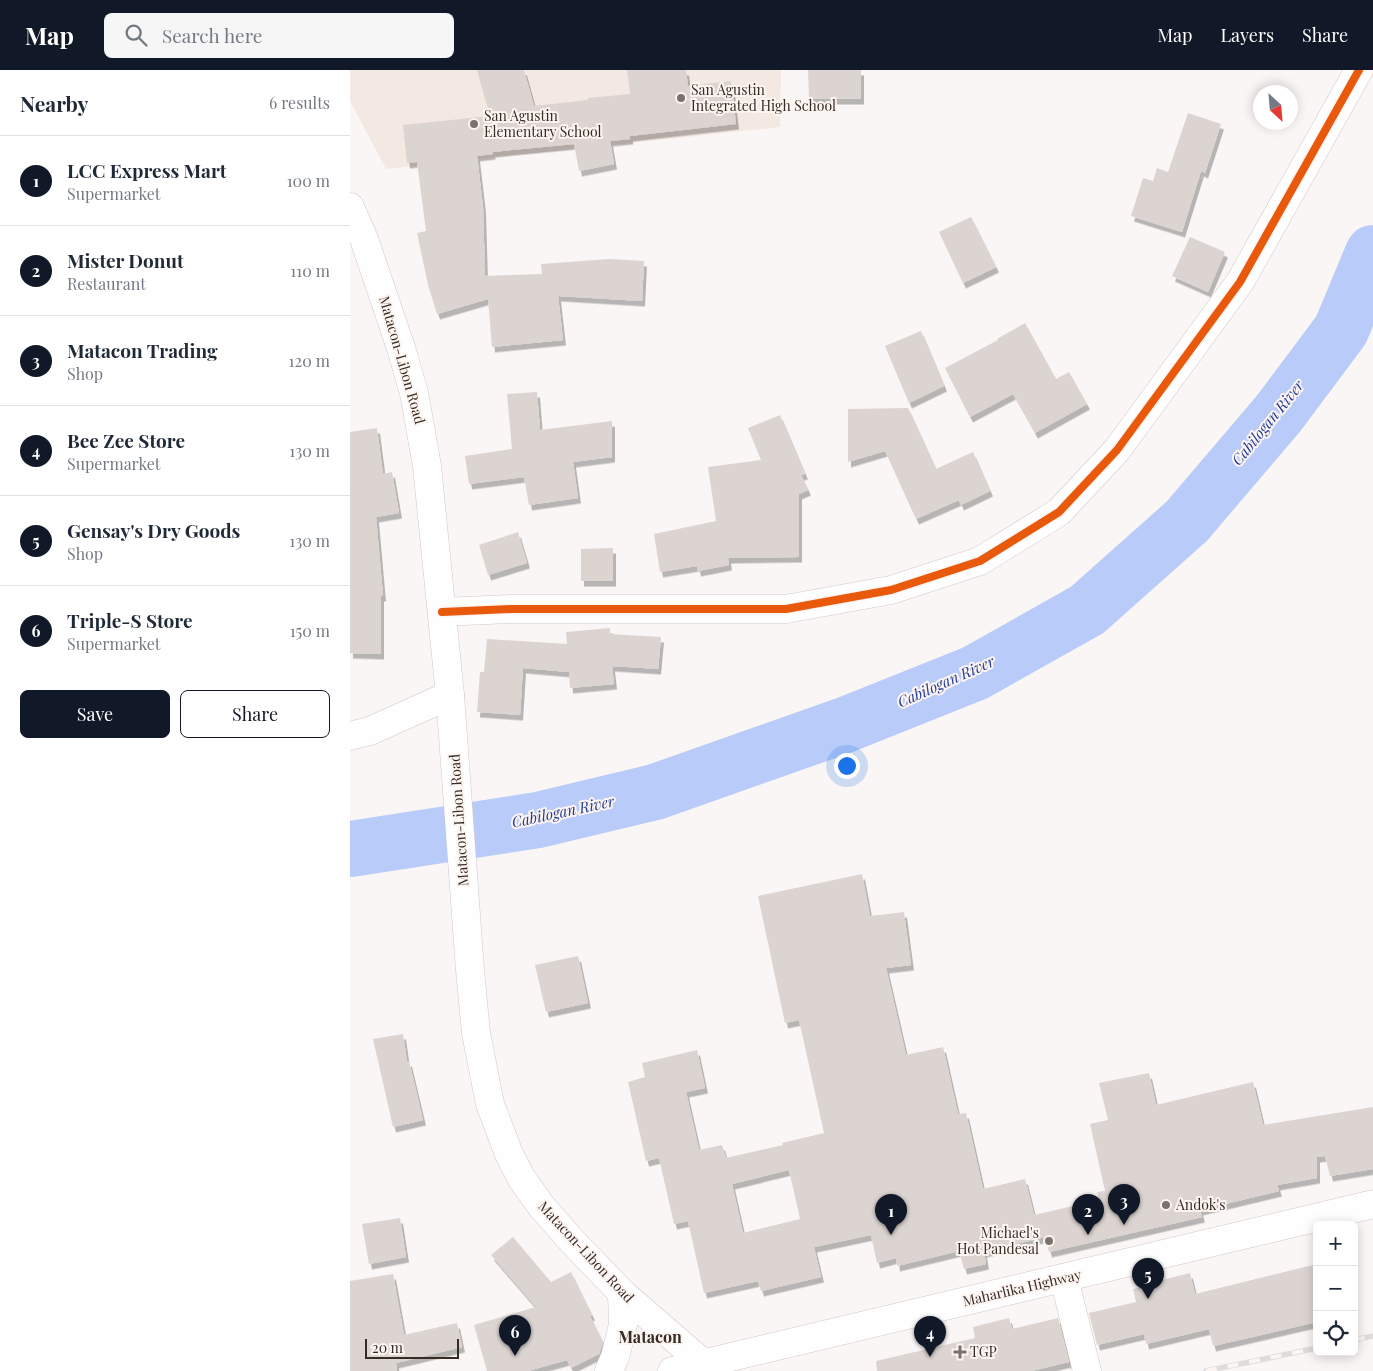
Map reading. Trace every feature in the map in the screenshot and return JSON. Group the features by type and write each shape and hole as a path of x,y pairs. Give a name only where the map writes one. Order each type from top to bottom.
{"main road":[{"path":"442,612 511,609 786,609 891,590 980,560 1059,512 1118,450 1240,282 1359,70"},
{"name":"Matacon-Libon Road","path":"350,207 378,277 401,348 414,393 427,466 450,695 476,1033 490,1104 509,1154 522,1178 542,1207 622,1293 705,1367"},
{"path":"350,736 370,731 450,695"},
{"name":"Maharlika Highway","path":"672,1371 705,1367 1373,1204"},
{"path":"1064,1278 1087,1371"},
{"path":"610,1371 623,1325 622,1293"}],"shaded area":[{"path":"350,70 781,70 780,127 386,169 350,101"}],"building":[{"path":"477,70 524,70 534,106 630,94 627,70 686,70 688,86 731,81 736,124 630,136 630,139 610,141 614,164 579,171 574,144 492,152 493,154 477,156 483,207 485,276 542,274 541,264 609,259 644,261 642,301 558,296 563,340 492,347 488,299 437,314 428,285 417,233 426,231 417,162 407,163 403,125 490,116"},
{"path":"808,70 861,70 861,99 809,99"},
{"path":"1188,113 1221,124 1205,173 1201,171 1182,232 1131,216 1143,178 1153,181 1157,168 1168,172"},
{"path":"971,217 996,267 963,283 939,232"},
{"path":"1190,237 1225,252 1208,292 1172,276"},
{"path":"1025,323 1056,379 1069,372 1087,404 1035,433 1013,394 970,417 945,368 998,340"},
{"path":"921,331 944,386 909,403 885,346"},
{"path":"537,392 540,430 612,421 612,457 573,462 578,498 529,505 524,477 469,484 465,456 512,449 507,394"},
{"path":"908,408 936,469 973,452 990,491 961,505 959,500 916,519 885,451 848,462 848,409"},
{"path":"780,415 805,474 801,475 808,490 799,494 799,557 728,558 729,565 698,571 697,566 660,572 654,534 716,521 708,467 761,460 748,428"},
{"path":"377,428 383,474 392,472 399,513 376,517 383,596 381,596 381,654 350,653 350,432"},
{"path":"518,532 527,563 488,575 479,545"},
{"path":"613,548 613,581 581,581 581,549"},
{"path":"610,628 610,634 661,637 658,669 612,666 614,684 570,688 569,672 523,668 520,715 477,712 480,672 484,672 487,639 567,644 566,632"},
{"path":"862,874 870,916 904,912 911,965 886,968 906,1055 943,1047 958,1114 966,1113 983,1189 1025,1179 1034,1215 1099,1200 1097,1192 1105,1191 1090,1124 1108,1120 1099,1083 1149,1073 1156,1105 1253,1082 1263,1125 1373,1107 1373,1169 1330,1176 1325,1156 1317,1157 1317,1178 1277,1185 1279,1191 1200,1210 1202,1217 1049,1252 1045,1237 984,1252 986,1264 964,1269 959,1251 897,1266 896,1258 877,1263 871,1235 814,1247 821,1277 761,1291 758,1281 704,1293 688,1221 674,1224 659,1158 646,1161 628,1082 645,1077 642,1063 697,1050 705,1088 686,1092 699,1150 722,1145 726,1158 824,1133 799,1020 785,1023 758,896","holes":["789,1170 800,1219 743,1233 732,1184"]},
{"path":"578,956 588,1003 546,1012 535,965"},
{"path":"403,1034 407,1062 409,1061 423,1120 393,1127 373,1039"},
{"path":"400,1218 406,1257 369,1264 362,1224"},
{"path":"513,1237 551,1282 571,1272 603,1342 599,1354 571,1368 567,1360 528,1371 487,1371 474,1325 536,1307 491,1255"},
{"path":"1313,1265 1313,1323 1213,1346 1209,1329 1146,1344 1144,1334 1097,1345 1089,1313 1136,1302 1133,1289 1190,1273 1195,1294"},
{"path":"393,1274 404,1335 457,1323 462,1347 396,1363 397,1371 350,1371 350,1281"},
{"path":"1009,1318 1012,1329 1058,1318 1069,1362 1031,1371 877,1371 876,1361 975,1338 973,1327"}],"waterway":[{"name":"Cabilogan River","path":"350,849 538,820 655,792 845,725 975,673 1087,610 1187,521 1279,413 1341,330 1373,253"}],"railway":[{"path":"1358,1339 1373,1336"},
{"path":"1206,1371 1313,1349"}],"cycle path":[{"path":"442,612 511,609 786,609 891,590 980,561 1059,512 1117,450 1240,282 1359,70"}],"place":[{"name":"San Agustin Integrated High School","path":"681,98"},
{"name":"San Agustin Elementary School","path":"474,124"},
{"name":"Andok's","path":"1166,1205"},
{"name":"Matacon Trading","path":"1124,1225"},
{"name":"LCC Express Mart","path":"891,1235"},
{"name":"Mister Donut","path":"1088,1235"},
{"name":"Michael's Hot Pandesal","path":"1049,1241"},
{"name":"Gensay's Dry Goods","path":"1148,1299"},
{"name":"TGP","path":"960,1352"},
{"name":"Triple-S Store","path":"515,1356"},
{"name":"Bee Zee Store","path":"930,1357"}],"district":[{"name":"Matacon","path":"650,1337"}]}
